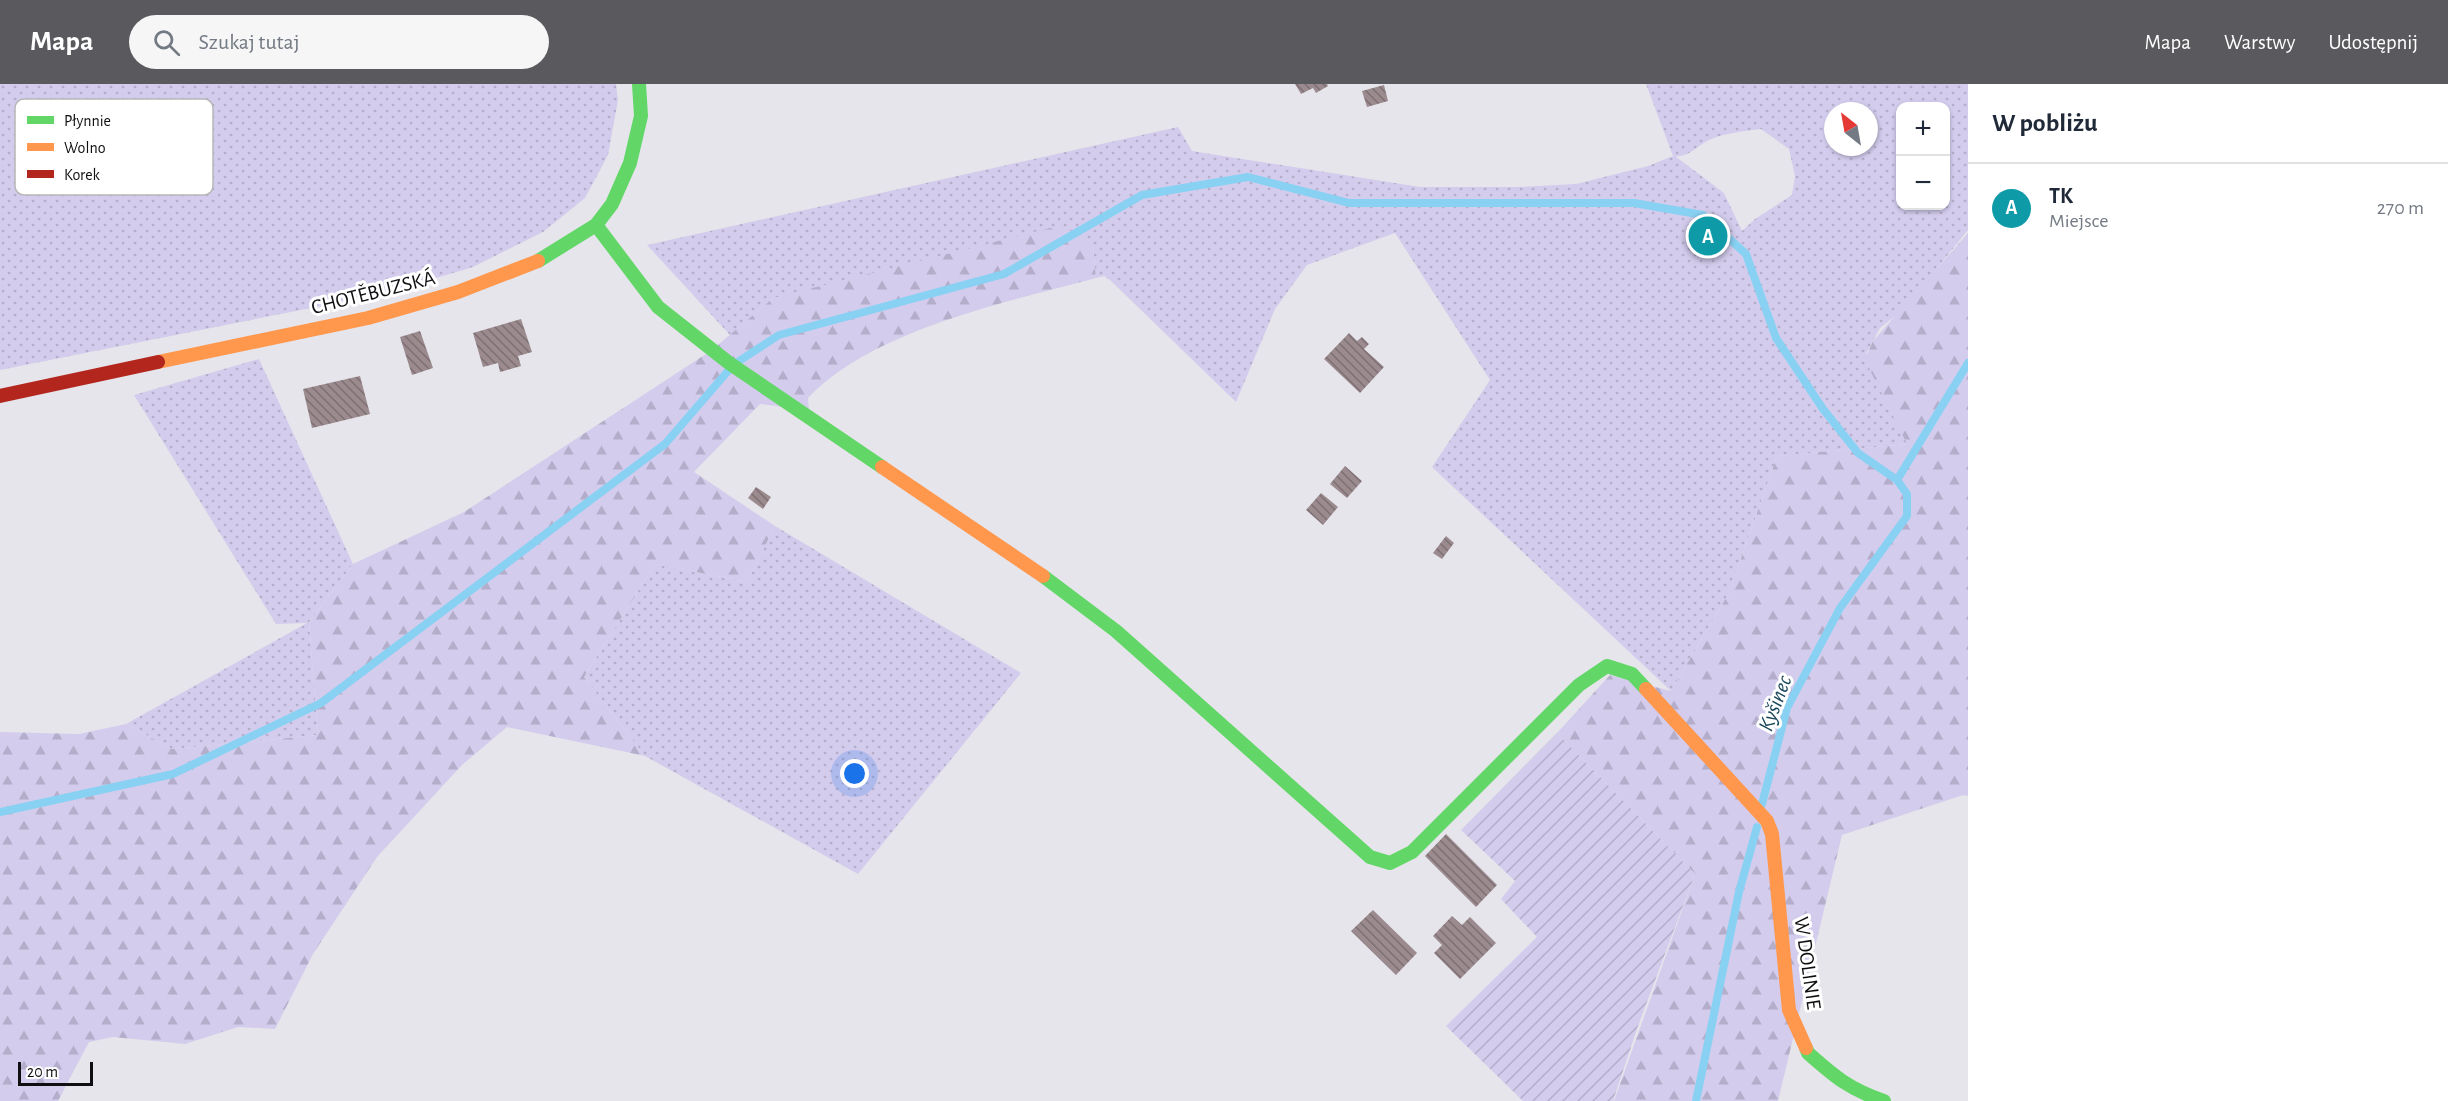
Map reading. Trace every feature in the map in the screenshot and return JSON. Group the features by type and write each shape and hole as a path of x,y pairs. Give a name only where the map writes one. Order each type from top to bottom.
{"street":[{"name":"CHOTĚBUZSKÁ","path":"0,396 379,315 458,292 546,258 596,225 612,204 630,163 641,116 639,84"},
{"name":"W DOLINIE","path":"596,225 658,307 732,366 1072,596 1116,631 1370,857 1390,863 1412,852 1579,685 1607,666 1632,674 1767,821 1772,834 1789,1010 1808,1053 1837,1079 1858,1092 1884,1101"}],"green space":[{"path":"0,84 616,84 618,100 608,155 585,198 543,232 473,267 416,284 321,306 0,370"},
{"path":"1646,84 1968,84 1968,230 1903,310 1880,328 1866,354 1863,353 1908,444 1777,456 1729,593 1671,691 1432,467 1490,380 1395,233 1307,265 1275,309 1236,402 1110,280 1104,276 1096,278 1093,246 773,298 730,335 647,245 1178,127 1192,151 1420,187 1519,187 1576,184 1648,166 1673,156","holes":["1761,129 1789,149 1795,176 1792,195 1755,219 1742,231 1724,193 1675,156 1688,153 1715,138"]},
{"path":"1062,225 1093,246 1096,278 1022,297 904,336 867,354 835,374 808,398 809,410 760,404 694,472 775,526 747,582 655,564 584,677 645,756 507,727 462,765 377,857 313,954 275,1029 238,1027 185,1044 113,1037 89,1042 58,1101 0,1101 0,732 79,734 126,724 172,749 318,735 309,622 353,564 464,512 712,350 773,298"},
{"path":"1968,233 1968,796 1963,795 1842,835 1778,1101 1614,1101 1695,874 1557,733 1610,675 1671,691 1729,593 1777,456 1907,444 1862,354 1867,354 1873,341"},
{"path":"259,359 353,564 309,622 318,735 172,749 126,724 307,623 276,624 134,395"},
{"path":"775,526 1021,673 858,874 645,756 584,677 655,564 747,582"},
{"path":"1557,733 1695,874 1638,1026 1613,1101 1523,1101 1446,1026 1537,937 1501,899 1515,881 1461,830"}],"building":[{"path":"1295,84 1327,84 1328,86 1316,93 1313,88 1301,94"},
{"path":"1384,85 1388,101 1367,107 1362,91"},
{"path":"521,319 532,352 518,356 521,366 500,372 498,363 483,367 473,333"},
{"path":"420,331 433,368 412,375 400,337"},
{"path":"1349,333 1357,341 1362,337 1369,344 1364,349 1384,367 1360,393 1324,359"},
{"path":"360,376 370,414 312,428 303,389"},
{"path":"1345,466 1362,481 1347,498 1330,484"},
{"path":"756,487 771,497 763,509 748,498"},
{"path":"1321,493 1338,507 1323,525 1306,510"},
{"path":"1446,536 1454,543 1442,559 1433,553"},
{"path":"1446,834 1497,885 1476,907 1425,856"},
{"path":"1373,910 1417,953 1396,975 1351,931"},
{"path":"1452,916 1462,925 1470,917 1496,943 1460,979 1434,953 1442,945 1433,936"}],"waterway":[{"path":"739,361 779,335 1004,274 1142,195 1248,177 1349,203 1634,203 1703,215 1746,254 1776,338 1823,409 1858,453 1897,480"},
{"name":"Kyšinec","path":"1762,804 1787,708 1840,608 1907,516 1907,494 1897,480 1968,363"},
{"path":"0,812 173,774 321,703 665,444 728,371"},
{"name":"Kyšinec","path":"1696,1101 1739,892 1757,827"}],"traffic: fast":[{"path":"538,261 596,225 612,204 630,163 641,116 639,84"},
{"path":"596,225 658,307 729,363 882,467"},
{"path":"1043,576 1116,631 1370,857 1390,863 1412,852 1579,685 1607,666 1632,674 1646,689"},
{"path":"1806,1048 1808,1053 1843,1082 1884,1101"}],"traffic: slow":[{"path":"158,362 368,318 458,292 538,261"},
{"path":"882,467 1043,576"},
{"path":"1646,689 1767,821 1772,834 1789,1010 1806,1048"}],"traffic: jam":[{"path":"0,396 158,362"}],"place":[{"name":"TK","path":"1708,236"}]}
